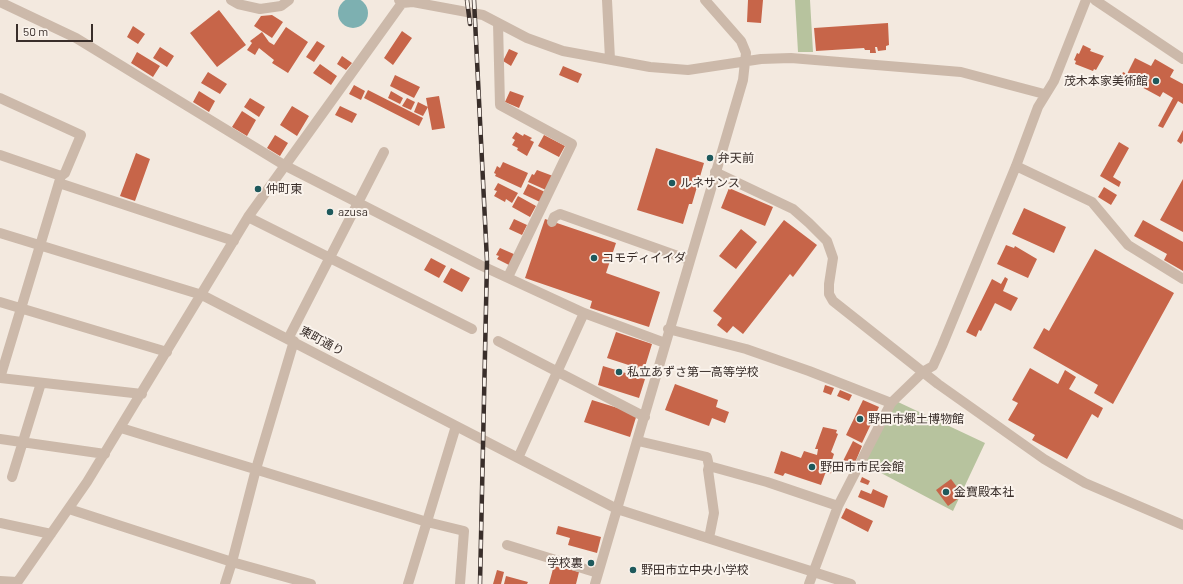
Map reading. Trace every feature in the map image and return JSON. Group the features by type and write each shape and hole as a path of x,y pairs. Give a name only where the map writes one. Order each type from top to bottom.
{"street":[{"path":"231,0 238,4 260,9 281,6 289,0"},
{"path":"607,0 610,59"},
{"path":"595,584 638,441 668,329 743,80 746,52 741,42 705,0"},
{"path":"809,584 838,506 891,403 924,371 932,366 942,346 1016,166 1038,107 1044,94 1054,81 1086,0"},
{"path":"1095,0 1183,59"},
{"path":"0,581 16,583 69,509 142,394 248,217 284,164 375,43 401,1 483,15 527,38 563,50 668,69 688,70 746,61 791,58 960,72 1044,94"},
{"path":"0,2 76,38 284,164 508,277 584,313 665,343"},
{"path":"498,23 500,105 572,144 508,277"},
{"path":"0,98 81,135 65,173 60,180 0,378 142,394"},
{"path":"224,584 232,562 291,340 330,258 384,152"},
{"path":"0,155 60,180 234,241"},
{"path":"1016,166 1092,202 1128,245 1183,279"},
{"path":"715,172 793,209 809,223 827,241 833,258 829,284 829,294 833,302 924,371 938,384 1044,458 1085,483 1183,525"},
{"path":"552,222 554,216 560,214 689,260"},
{"path":"248,217 472,329"},
{"name":"東町通り","path":"0,232 202,295 617,509 851,584"},
{"path":"0,302 167,352"},
{"path":"518,458 584,313"},
{"path":"668,329 746,349 809,371 891,403"},
{"path":"498,341 645,416"},
{"path":"12,477 41,382"},
{"path":"408,584 456,426"},
{"path":"121,428 427,522 464,531 460,584"},
{"path":"0,439 105,454"},
{"path":"638,441 708,456 708,470 714,513 709,538"},
{"path":"709,466 767,482 838,506"},
{"path":"69,509 232,562 311,584"},
{"path":"0,523 51,534"},
{"path":"507,545 598,573"}],"green space":[{"path":"795,0 810,0 813,52 798,52"},
{"path":"898,402 985,443 953,511 864,464 893,407"}],"water":[{"path":"353,-2 364,2 368,13 364,24 353,28 342,24 338,13 342,2"}],"building":[{"path":"748,0 763,0 761,23 747,22"},
{"path":"219,10 246,45 217,67 190,33"},
{"path":"272,15 283,22 272,38 254,26 261,16"},
{"path":"888,23 889,45 886,46 886,50 878,51 877,47 875,47 876,53 870,53 870,50 865,50 864,48 816,51 814,28"},
{"path":"133,26 145,34 138,44 127,37"},
{"path":"286,27 308,42 288,73 272,63 274,60 259,48 255,55 247,50 252,43 250,41 262,32 269,42 274,45"},
{"path":"402,31 412,38 393,65 384,58"},
{"path":"317,41 325,46 314,62 306,57"},
{"path":"1083,45 1091,49 1090,51 1104,56 1096,70 1094,69 1093,71 1075,64 1076,61 1074,60 1077,53 1079,54"},
{"path":"160,47 174,56 167,67 153,58"},
{"path":"509,49 518,53 511,66 503,61"},
{"path":"137,52 160,66 153,77 131,63"},
{"path":"342,56 352,63 346,70 337,64"},
{"path":"1135,58 1151,66 1155,59 1174,70 1170,77 1183,84 1183,104 1178,101 1163,128 1158,126 1173,98 1163,92 1160,97 1136,84 1133,88 1119,81 1123,72 1127,74"},
{"path":"320,64 337,76 331,85 313,73"},
{"path":"563,66 582,74 578,83 559,75"},
{"path":"208,72 227,84 220,94 201,83"},
{"path":"395,75 420,87 414,98 390,86"},
{"path":"354,85 365,91 361,100 349,94"},
{"path":"368,90 423,118 419,126 364,98"},
{"path":"199,91 215,101 209,112 193,102"},
{"path":"391,91 403,98 400,104 388,98"},
{"path":"510,91 524,96 519,108 505,102"},
{"path":"439,96 445,128 432,130 426,98"},
{"path":"250,98 265,107 259,117 244,107"},
{"path":"407,98 415,102 411,110 402,106"},
{"path":"418,102 428,107 423,116 414,112"},
{"path":"292,106 309,116 297,136 280,125"},
{"path":"340,106 357,114 352,123 335,115"},
{"path":"242,111 256,120 247,136 232,127"},
{"path":"1183,130 1183,141 1181,144 1177,141"},
{"path":"516,132 523,136 524,134 532,138 530,140 534,142 527,156 512,145 515,140 512,138"},
{"path":"275,135 288,143 280,156 267,148"},
{"path":"544,135 565,146 559,157 538,146"},
{"path":"1119,142 1129,148 1113,177 1121,182 1119,187 1100,176"},
{"name":"ルネサンス","path":"656,148 704,163 692,204 689,204 683,224 637,210"},
{"path":"136,153 150,159 135,201 120,196"},
{"path":"503,162 528,173 521,188 495,176 496,174 494,173 497,166 500,168"},
{"path":"537,170 553,176 546,190 528,182 532,174 534,175"},
{"path":"1183,179 1183,232 1160,220"},
{"path":"498,183 518,193 512,203 506,199 505,202 494,196 497,191 494,190"},
{"path":"528,184 545,192 540,202 523,194"},
{"path":"1104,187 1117,195 1111,205 1098,197"},
{"path":"729,188 773,207 765,226 721,208"},
{"path":"518,196 536,206 530,217 512,207"},
{"path":"1024,208 1066,227 1054,253 1012,234"},
{"path":"514,219 527,225 522,235 509,229"},
{"path":"545,219 616,243 606,273 660,292 649,327 590,308 592,301 525,278"},
{"path":"784,220 817,245 793,277 790,274 743,334 733,326 727,333 717,325 722,318 713,311"},
{"path":"1143,220 1183,242 1183,271 1164,260 1167,254 1134,236"},
{"path":"741,229 757,242 736,269 719,256"},
{"path":"1006,245 1014,248 1015,246 1037,259 1028,278 997,264"},
{"path":"500,248 516,255 509,265 497,259 499,256 496,255"},
{"path":"1095,249 1174,293 1113,404 1094,393 1098,385 1033,348 1044,328 1049,331"},
{"path":"431,258 446,266 439,278 424,270"},
{"path":"451,268 470,278 462,292 443,282"},
{"path":"1005,277 1008,279 1003,291 1018,298 1011,311 995,303 981,331 979,330 976,337 966,332 992,279 1001,284"},
{"path":"616,332 652,344 644,370 607,358"},
{"path":"603,366 645,379 639,398 598,385"},
{"path":"1030,368 1058,384 1065,370 1076,377 1069,389 1103,408 1098,418 1092,414 1067,459 1032,440 1035,435 1008,420 1018,403 1012,400"},
{"path":"675,384 718,400 716,407 729,412 725,423 712,418 709,426 665,410"},
{"path":"825,385 834,388 831,395 823,392"},
{"path":"840,390 852,395 849,401 837,396"},
{"path":"592,400 637,414 630,437 584,422"},
{"path":"863,400 879,407 862,443 846,435"},
{"path":"823,427 837,430 836,433 838,434 831,452 834,454 831,463 835,464 832,473 825,474 821,485 785,473 783,476 774,473 781,451 801,458 804,451 817,455 818,449 815,449"},
{"path":"853,441 862,446 852,470 841,465"},
{"path":"862,477 870,481 868,485 860,482"},
{"path":"951,479 957,487 953,490 959,498 948,506 936,490"},
{"path":"873,489 888,496 884,508 858,497 861,490 871,494"},
{"path":"846,508 873,521 868,532 841,518"},
{"path":"558,526 601,537 597,553 568,545 570,538 556,534"},
{"path":"554,565 579,572 576,584 549,584"},
{"path":"497,570 504,572 501,584 493,584"},
{"path":"506,576 528,582 527,584 504,584"}],"railway":[{"path":"467,0 470,24"},
{"path":"474,0 487,261 480,584"}],"place":[{"name":"茂木本家美術館","path":"1156,81"},
{"name":"弁天前","path":"710,158"},
{"name":"ルネサンス","path":"672,183"},
{"name":"仲町東","path":"258,189"},
{"name":"azusa","path":"330,212"},
{"name":"コモディイイダ","path":"594,258"},
{"name":"私立あずさ第一高等学校","path":"619,372"},
{"name":"野田市郷土博物館","path":"860,419"},
{"name":"野田市市民会館","path":"812,467"},
{"name":"金寶殿本社","path":"946,492"},
{"name":"学校裏","path":"591,563"},
{"name":"野田市立中央小学校","path":"633,570"}]}
